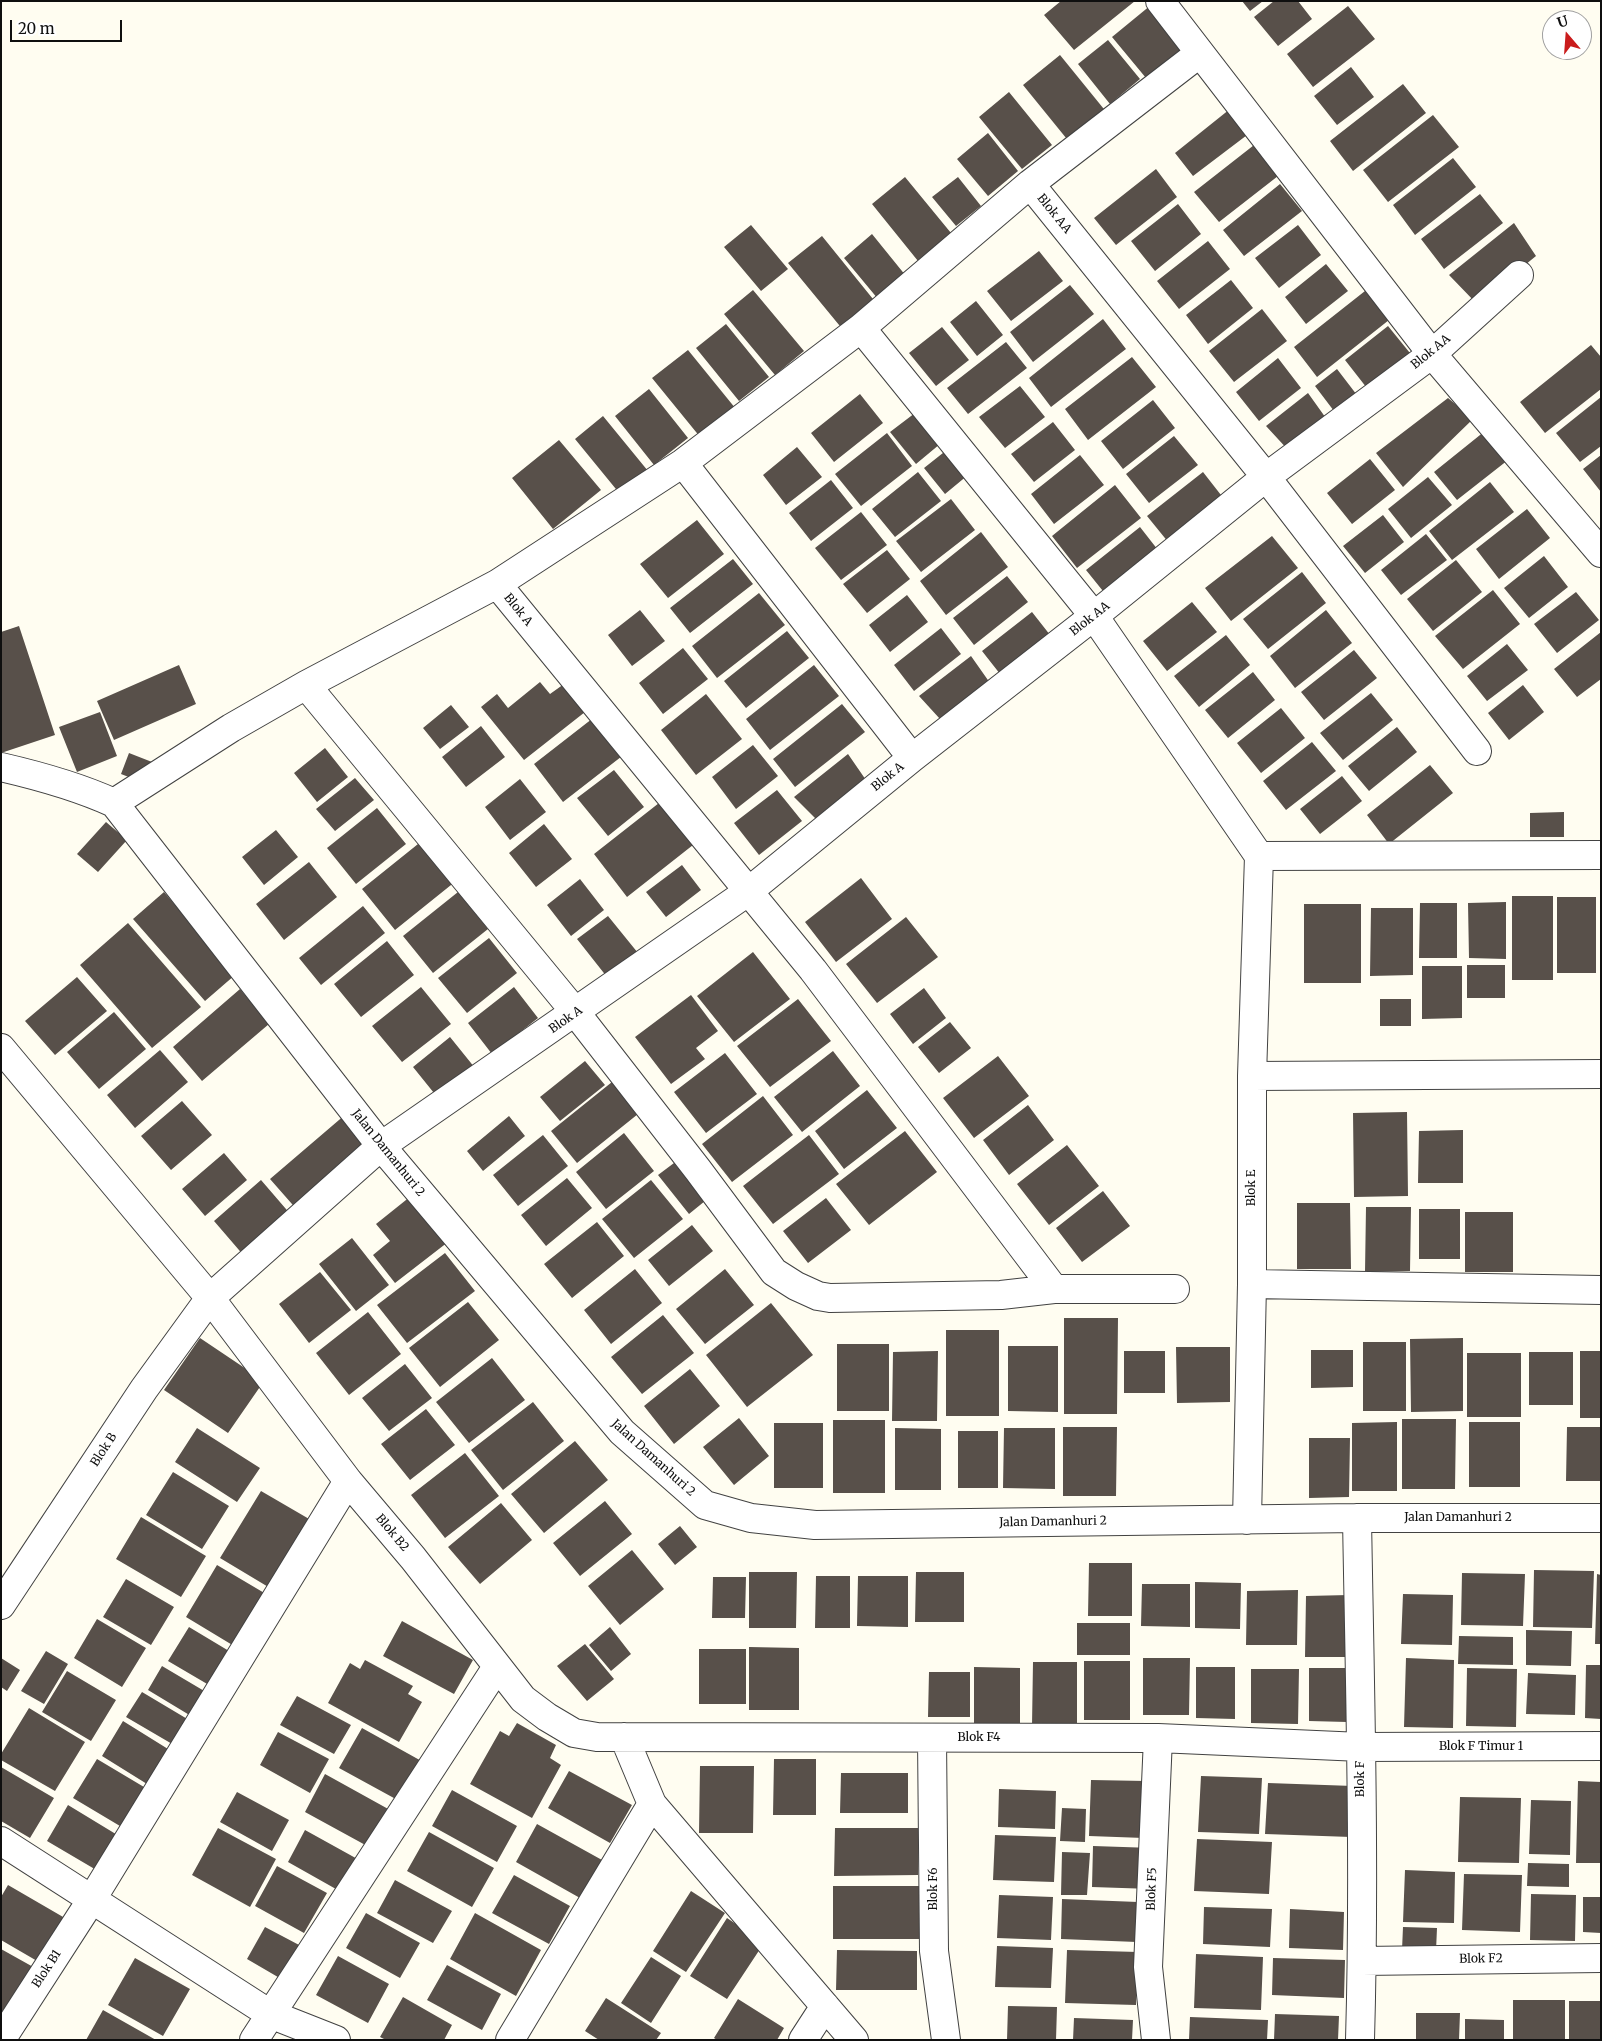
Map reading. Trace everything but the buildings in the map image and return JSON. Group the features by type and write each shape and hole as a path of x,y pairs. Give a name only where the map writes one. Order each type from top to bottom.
{"street":[{"path":"1160,1 1432,354 1601,553"},
{"path":"114,803 231,728 306,685 497,584 683,463 861,328 1030,184 1200,53"},
{"name":"Blok AA","path":"1030,184 1266,476 1477,751"},
{"name":"Blok AA","path":"912,758 1094,616 1266,476 1432,354 1519,275"},
{"path":"861,328 1094,616 1260,856 1601,855"},
{"path":"683,463 912,758"},
{"name":"Blok A","path":"497,584 749,892"},
{"path":"306,685 576,1013 698,1170 774,1272 796,1286 818,1296 830,1298 1001,1295 1054,1289 1175,1289"},
{"name":"Blok A","path":"210,1298 381,1146 749,892 912,758"},
{"name":"Jalan Damanhuri 2","path":"1,767 85,789 114,803 381,1146 622,1432 705,1505 751,1518 815,1525 1357,1518 1601,1518"},
{"name":"Blok E","path":"1247,1520 1252,1284 1252,1076 1260,856"},
{"path":"749,892 813,970 1054,1289"},
{"name":"Blok B2","path":"1,1048 210,1298 348,1480 413,1558 523,1699 547,1717 574,1733 597,1737"},
{"path":"1252,1076 1601,1074"},
{"path":"1252,1284 1601,1290"},
{"name":"Blok B","path":"1,1605 144,1389 210,1298"},
{"name":"Blok B1","path":"2,2040 92,1899 348,1480"},
{"name":"Blok F","path":"1357,1518 1361,1747 1362,1961 1360,2040"},
{"path":"254,2040 497,1667"},
{"name":"Blok F4","path":"597,1737 1158,1738 1361,1747"},
{"path":"624,1737 652,1804 854,2040"},
{"name":"Blok F6","path":"932,1738 934,1951 946,2040"},
{"name":"Blok F5","path":"1156,2040 1148,1967 1158,1738"},
{"name":"Blok F Timur 1","path":"1361,1747 1601,1746"},
{"path":"510,2040 652,1804"},
{"path":"1,1841 270,2014 336,2040"},
{"name":"Blok F2","path":"1362,1961 1601,1958"},
{"path":"803,2040 825,2006"}]}
